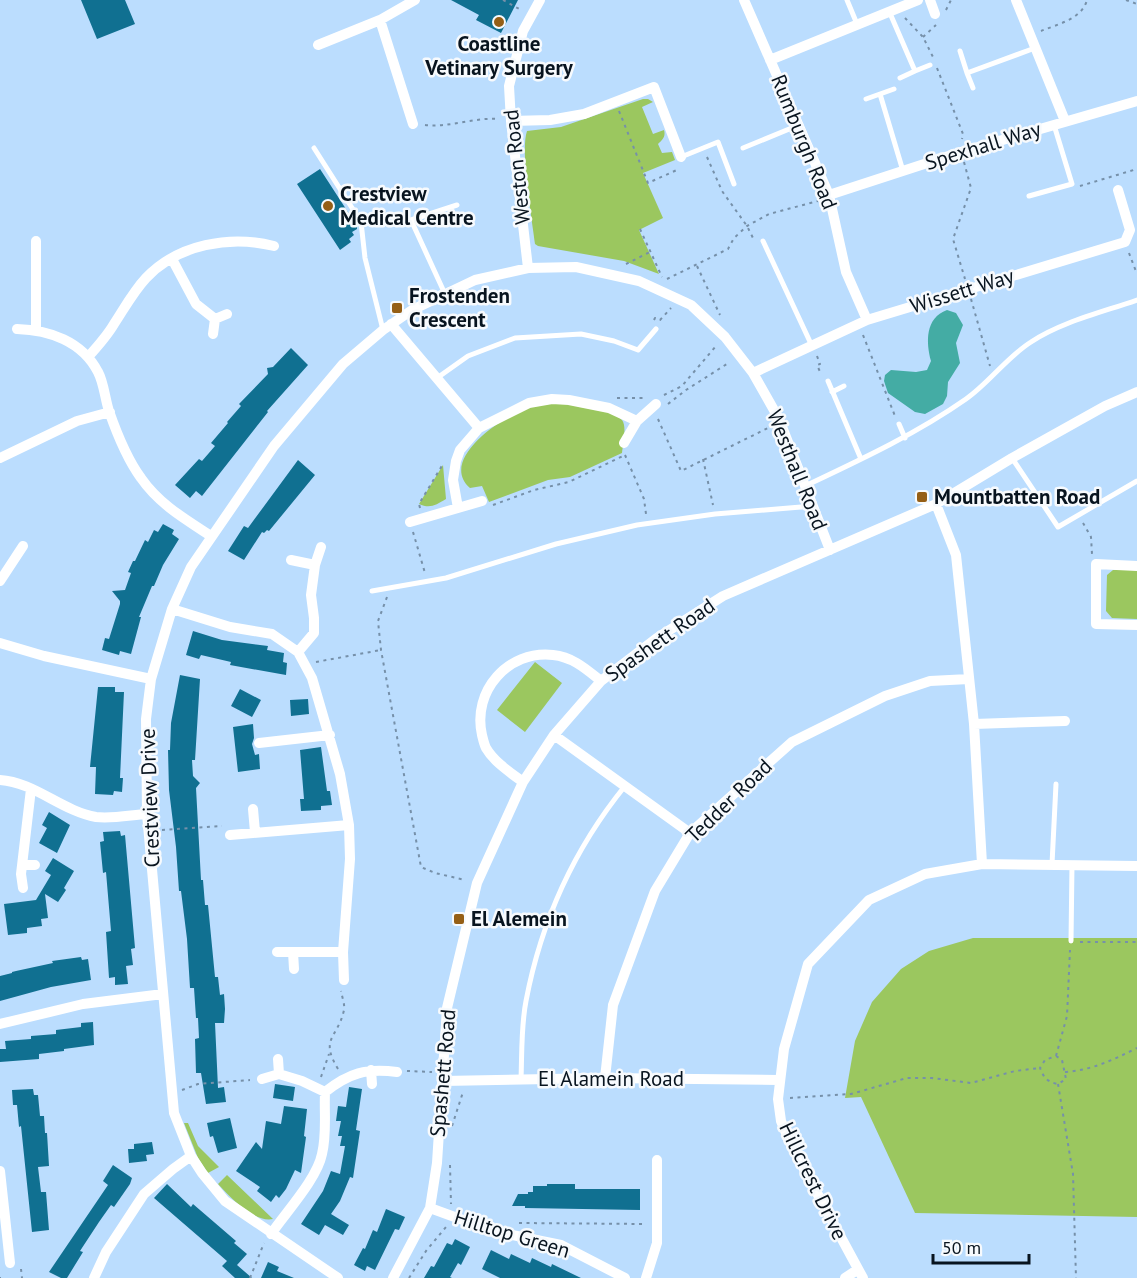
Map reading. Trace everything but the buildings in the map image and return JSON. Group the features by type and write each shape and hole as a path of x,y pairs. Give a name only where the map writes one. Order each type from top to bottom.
{"street":[{"path":"318,45 380,20 415,0"},
{"name":"Weston Road","path":"528,268 509,86 523,32 540,0"},
{"name":"Rumburgh Road","path":"744,0 830,196 846,272 863,322"},
{"path":"770,60 918,0"},
{"path":"930,0 935,14"},
{"path":"1016,0 1065,121"},
{"path":"380,20 413,124"},
{"path":"511,121 550,120 584,114 654,87 684,161"},
{"name":"Spexhall Way","path":"830,196 961,152 1137,101"},
{"path":"1118,190 1130,230 1125,242"},
{"path":"36,241 36,329"},
{"path":"88,357 108,334 146,278 172,259 189,250 221,242 249,241 274,246"},
{"name":"Wissett Way","path":"753,373 863,322 1125,242"},
{"path":"172,259 196,304 215,319"},
{"name":"Westhall Road","path":"387,327 412,310 475,280 528,268 576,267 639,281 691,305 725,338 753,373 779,419 830,550"},
{"path":"215,319 227,314"},
{"path":"213,334 215,319"},
{"path":"387,327 436,378 479,428"},
{"name":"Crestview Drive","path":"338,1278 268,1238 225,1201 191,1156 174,1113 147,814 146,719 151,679 172,609 191,567 274,446 343,364 387,327"},
{"path":"17,329 36,329 64,338 88,357 99,373 110,412 126,451 140,476 170,509 211,536"},
{"name":"Spashett Road","path":"393,1278 430,1208 437,1163 447,1008 477,883 523,782 554,735 601,681 657,638 723,596 936,504 1105,406 1137,392"},
{"path":"458,508 453,480 460,450 479,428 529,403 552,399 609,408 637,421"},
{"path":"624,443 637,421 658,402"},
{"path":"0,458 77,421 110,412"},
{"path":"410,522 482,501"},
{"path":"936,504 956,555 974,724 982,864"},
{"path":"0,581 23,546"},
{"path":"298,652 314,633 311,596 315,565 321,547"},
{"path":"291,561 315,565"},
{"path":"1137,566 1096,564 1096,624 1137,625"},
{"path":"172,609 230,627 272,634 298,652 312,678 340,774 349,825 350,859 344,980"},
{"path":"0,643 44,656 151,679"},
{"path":"523,782 500,764 485,747 479,721 485,694 500,672 515,661 537,654 555,655 575,660 601,681"},
{"name":"Tedder Road","path":"605,1078 612,1005 655,891 690,833 792,742 885,696 930,681 969,679"},
{"path":"974,724 1065,721"},
{"path":"259,743 330,735"},
{"path":"554,735 690,833"},
{"path":"0,780 31,789 96,817 147,814"},
{"path":"23,888 21,874 31,789"},
{"path":"254,809 255,832"},
{"path":"230,835 349,825"},
{"name":"Hillcrest Drive","path":"860,1274 791,1145 781,1121 778,1099 784,1049 808,964 869,900 925,874 982,864 1137,866"},
{"path":"22,865 35,865"},
{"path":"277,952 344,952"},
{"path":"293,952 294,969"},
{"path":"0,1024 83,1004 163,994"},
{"path":"278,1059 279,1074"},
{"path":"371,1070 372,1084"},
{"path":"262,1080 279,1074 321,1090 343,1078 371,1070 397,1072"},
{"name":"El Alamein Road","path":"443,1077 779,1080"},
{"path":"268,1238 308,1182 322,1156 325,1130 321,1090"},
{"path":"94,1278 106,1252 144,1194 173,1168 191,1156"},
{"path":"646,1278 657,1243 657,1160"},
{"path":"0,1172 10,1263"},
{"name":"Hilltop Green","path":"430,1208 493,1231 561,1245 625,1278"},
{"path":"845,1278 860,1274"}],"lane":[{"path":"847,0 857,24"},
{"path":"893,10 915,71"},
{"path":"968,73 1035,48"},
{"path":"960,51 973,88"},
{"path":"900,78 930,65"},
{"path":"866,99 894,89"},
{"path":"880,94 903,171"},
{"path":"1029,196 1072,184 1054,124"},
{"path":"743,148 798,125"},
{"path":"684,161 718,142 734,184"},
{"path":"314,147 361,222 364,258 387,327"},
{"path":"445,294 411,220 457,205"},
{"path":"763,241 812,346"},
{"path":"805,486 904,438 968,398 1030,342 1051,331 1137,300"},
{"path":"436,378 468,356 515,338 581,334 614,341 638,350 656,330"},
{"path":"828,381 861,459"},
{"path":"832,392 844,386"},
{"path":"899,424 904,438"},
{"path":"1012,458 1058,527 1137,481"},
{"path":"372,591 446,578 556,544 647,523 715,514 813,506"},
{"path":"1052,864 1056,784"},
{"path":"522,1079 526,1002 549,916 566,876 583,845 625,786"},
{"path":"1071,942 1072,865"}],"path":[{"path":"502,0 532,15"},
{"path":"1030,36 1078,15 1085,7 1087,0"},
{"path":"1126,0 1137,3"},
{"path":"893,10 922,37 934,60 963,134 961,152 971,188 953,239 993,374"},
{"path":"615,102 648,183 684,161"},
{"path":"413,124 435,126 476,120 511,121"},
{"path":"707,157 722,191 754,240 763,241"},
{"path":"1072,184 1077,186 1090,184 1137,169"},
{"path":"667,279 728,249 734,238 747,226 769,214 830,196"},
{"path":"640,229 662,277"},
{"path":"1125,242 1137,274"},
{"path":"626,264 650,252"},
{"path":"697,266 721,318"},
{"path":"656,330 651,325 655,318 660,320 671,308"},
{"path":"863,322 879,379 899,424"},
{"path":"658,402 682,386 716,346"},
{"path":"812,346 820,364 817,365 825,382 828,381"},
{"path":"609,398 658,402 686,390 730,362"},
{"path":"682,386 686,390"},
{"path":"656,415 681,471 771,427"},
{"path":"624,443 625,455 644,498 647,523"},
{"path":"482,501 486,507 534,490 569,482 625,455"},
{"path":"703,459 715,514"},
{"path":"423,518 419,504 446,460 456,461"},
{"path":"1079,515 1091,537 1092,554 1096,564"},
{"path":"410,522 427,581"},
{"path":"387,588 387,598 378,621 381,650 421,867 435,873 477,883"},
{"path":"305,664 381,650"},
{"path":"162,830 227,825 230,835"},
{"path":"1056,1056 1067,1016 1071,942 1137,942"},
{"path":"321,1090 329,1044 345,1009 339,981 344,980"},
{"path":"1065,1072 1085,1071 1137,1048"},
{"path":"329,1054 343,1078"},
{"path":"1056,1056 1062,1060 1066,1078 1058,1084 1050,1083 1044,1078 1041,1068 1045,1060 1056,1056"},
{"path":"778,1099 850,1094 907,1078 932,1078 971,1083 1015,1071 1041,1068"},
{"path":"397,1072 443,1077"},
{"path":"182,1090 198,1084 262,1080"},
{"path":"1058,1084 1073,1174 1076,1278"},
{"path":"512,1223 657,1224"},
{"path":"249,1278 268,1238"}],"green space":[{"path":"643,99 653,102 642,107 653,134 664,130 664,136 658,144 662,153 672,152 675,160 643,173 663,218 639,230 659,274 624,261 535,244 526,169 527,131 561,127"},
{"path":"552,402 589,407 617,416 622,420 624,426 622,453 570,477 548,480 489,502 482,486 470,488 462,477 462,465 467,453 477,441 489,430 515,414"},
{"path":"443,465 446,499 433,506 419,504"},
{"path":"1113,570 1137,570 1137,619 1112,618 1106,611 1107,575"},
{"path":"535,662 562,683 525,732 497,710"},
{"path":"973,938 1137,938 1137,1217 915,1213 861,1097 845,1098 855,1041 872,1002 901,969 929,951"},
{"path":"184,1123 188,1123 198,1146 219,1167 208,1173 198,1158"},
{"path":"227,1175 273,1219 258,1217 250,1213 229,1196 218,1184"}],"shaded area":[{"path":"947,310 956,313 963,325 956,343 960,363 948,382 947,396 943,404 925,414 915,412 888,393 884,381 885,375 891,370 916,372 927,370 931,361 928,339 931,325 940,314"}],"place":[{"name":"Coastline Vetinary Surgery","path":"499,22"},
{"name":"Crestview Medical Centre","path":"328,206"},
{"name":"Frostenden Crescent","path":"397,308"},
{"name":"Mountbatten Road","path":"922,497"},
{"name":"El Alemein","path":"459,919"}]}
